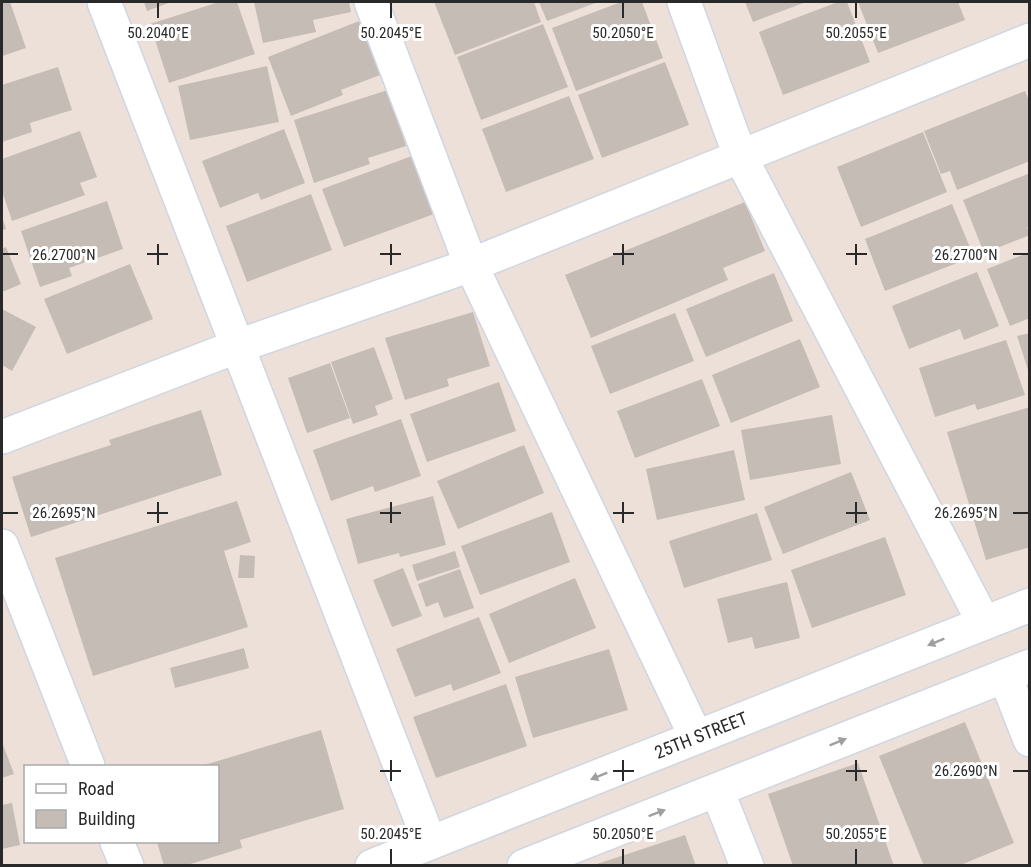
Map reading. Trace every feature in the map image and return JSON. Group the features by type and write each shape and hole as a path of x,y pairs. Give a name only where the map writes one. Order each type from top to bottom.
{"street":[{"path":"104,2 430,843"},
{"path":"371,2 471,265 696,737"},
{"path":"684,2 740,156 984,623"},
{"path":"2,437 238,346 471,265 1029,40"},
{"path":"2,546 88,765"},
{"name":"25TH STREET","path":"372,866 1029,605"},
{"path":"524,866 1017,671 1029,740"},
{"path":"717,790 747,866"},
{"path":"117,843 126,866"}],"building":[{"path":"2,2 10,2 26,48 2,56"},
{"path":"144,2 171,2 147,11"},
{"path":"219,2 237,2 255,54 169,83 150,24"},
{"path":"254,2 349,2 351,12 313,20 316,32 263,43"},
{"path":"434,2 534,2 541,22 455,55"},
{"path":"539,2 598,2 547,21"},
{"path":"621,2 642,2 663,58 576,91 552,28"},
{"path":"745,2 806,2 753,22"},
{"path":"838,2 847,2 870,62 783,95 759,32"},
{"path":"858,2 958,2 965,20 878,53"},
{"path":"359,21 380,75 341,90 343,95 291,116 268,57"},
{"path":"543,24 568,87 481,120 457,57"},
{"path":"665,62 689,125 602,158 578,95"},
{"path":"267,66 279,122 190,140 178,86"},
{"path":"58,67 72,110 30,123 32,132 2,142 2,85"},
{"path":"388,90 406,146 368,158 370,164 314,183 294,120"},
{"path":"1025,91 1030,103 1030,161 957,190 950,171 941,174 924,131"},
{"path":"569,96 594,159 506,192 482,129"},
{"path":"284,129 305,183 261,200 258,193 220,208 202,161"},
{"path":"80,131 97,177 80,183 85,195 12,221 2,191 2,159"},
{"path":"923,132 947,192 861,227 837,167"},
{"path":"412,156 434,214 344,247 322,189"},
{"path":"1030,173 1030,227 1027,227 1030,235 984,253 963,200"},
{"path":"311,194 332,250 247,282 226,226"},
{"path":"107,201 123,249 69,268 72,276 40,287 21,231"},
{"path":"745,202 765,251 723,268 728,280 591,338 565,275"},
{"path":"952,204 971,250 954,256 957,263 885,291 865,239"},
{"path":"2,217 6,229 2,230"},
{"path":"6,247 21,284 2,292 2,249"},
{"path":"1030,252 1030,318 1010,326 987,269"},
{"path":"130,264 153,319 67,354 44,299"},
{"path":"977,272 999,326 964,340 960,329 909,349 892,306"},
{"path":"774,273 793,321 706,357 686,309"},
{"path":"2,309 36,327 12,371 2,365"},
{"path":"473,312 490,366 447,379 449,386 405,400 385,338"},
{"path":"675,313 694,361 610,394 591,346"},
{"path":"1030,333 1030,373 1029,373 1017,336"},
{"path":"800,339 820,387 731,423 712,375"},
{"path":"1006,340 1025,395 977,410 975,404 935,417 919,368"},
{"path":"374,347 393,399 375,406 378,415 353,424 331,362"},
{"path":"330,363 350,418 307,433 288,378"},
{"path":"702,379 720,426 635,458 617,411"},
{"path":"499,382 516,431 427,462 410,414"},
{"path":"1030,407 1030,547 986,560 947,432"},
{"path":"201,410 222,475 31,537 12,477 111,445 109,440"},
{"path":"832,415 841,464 750,480 741,430"},
{"path":"401,419 421,476 375,492 373,486 331,501 313,450"},
{"path":"524,445 544,493 458,529 437,481"},
{"path":"734,450 745,500 657,520 646,469"},
{"path":"851,472 870,520 783,554 764,507"},
{"path":"433,496 446,545 400,557 399,553 358,564 346,519"},
{"path":"237,501 251,542 224,551 248,627 93,676 55,558"},
{"path":"552,512 570,562 480,595 461,546"},
{"path":"757,513 772,560 684,588 669,541"},
{"path":"885,537 906,595 812,628 791,570"},
{"path":"455,551 460,567 417,581 412,565"},
{"path":"240,555 255,556 254,578 238,578"},
{"path":"403,568 422,616 392,627 373,580"},
{"path":"460,569 474,608 444,618 438,602 426,607 418,584"},
{"path":"575,578 596,628 509,663 489,614"},
{"path":"787,582 800,638 755,649 752,637 728,643 717,599"},
{"path":"479,617 501,673 453,691 451,684 415,697 396,649"},
{"path":"244,648 249,668 175,688 170,668"},
{"path":"609,649 628,710 533,738 515,677"},
{"path":"506,684 527,746 436,778 413,717"},
{"path":"965,722 1014,843 958,866 924,866 879,756"},
{"path":"321,730 344,809 240,840 242,848 184,866 164,866 157,843 219,843 219,765 204,765"},
{"path":"2,742 14,774 2,778"},
{"path":"858,763 894,866 793,866 768,794"},
{"path":"12,803 20,845 2,849 2,805"},
{"path":"685,835 696,866 594,866 594,865"}]}
